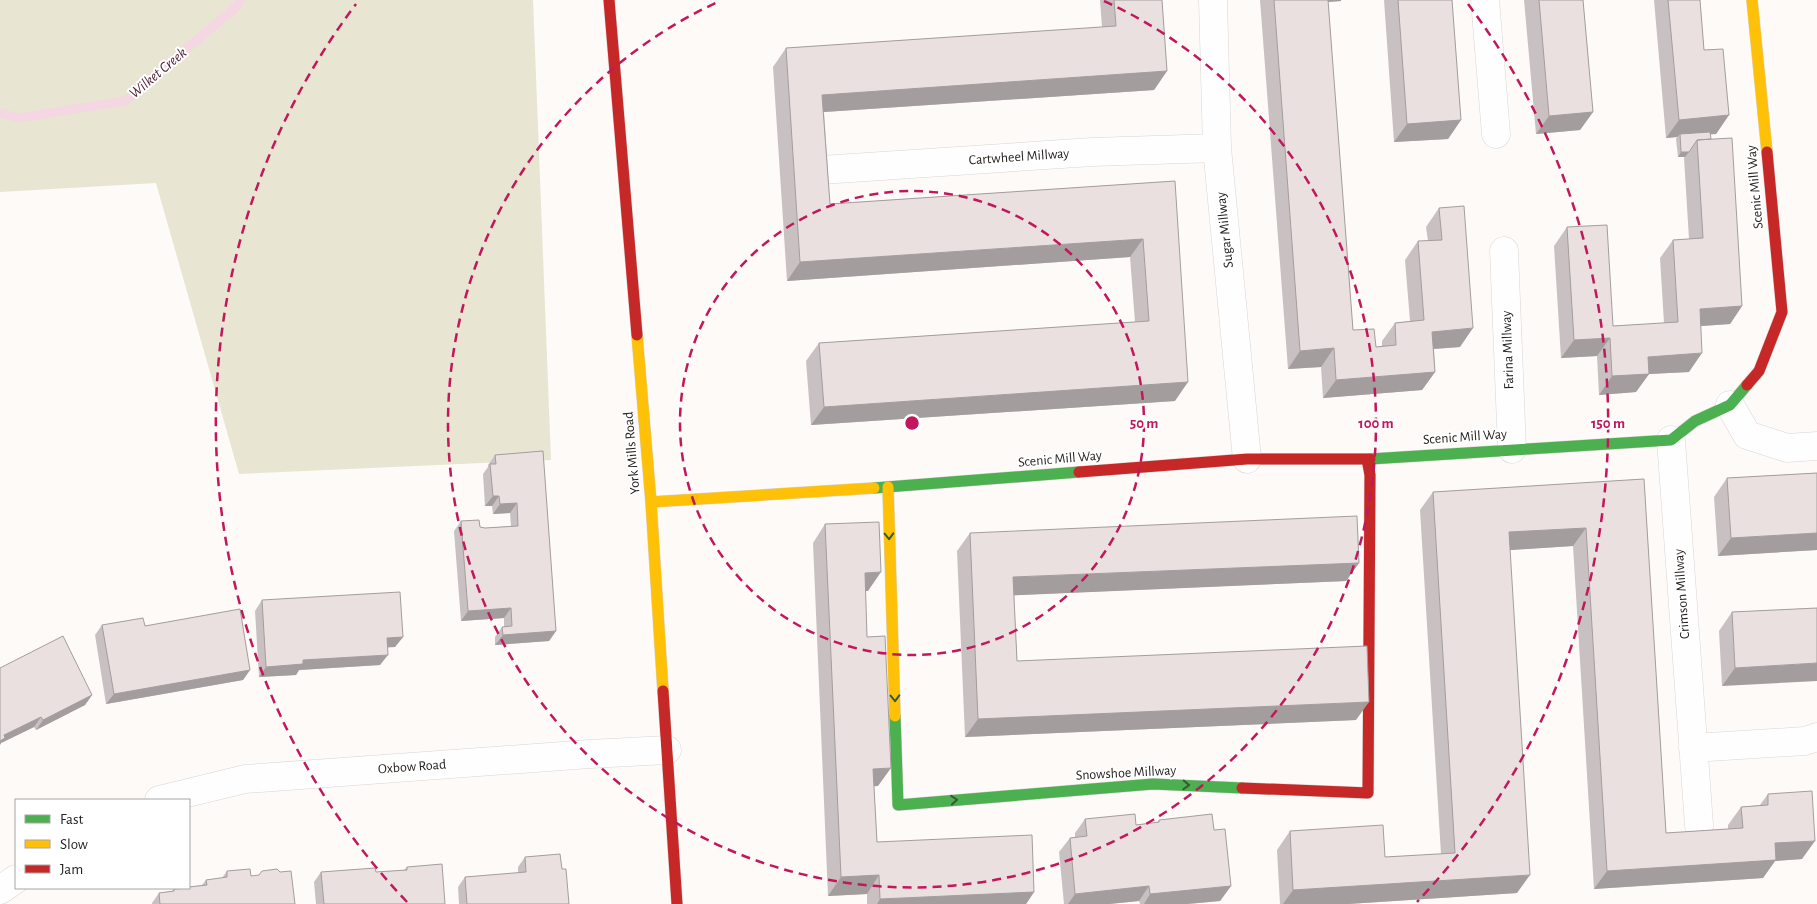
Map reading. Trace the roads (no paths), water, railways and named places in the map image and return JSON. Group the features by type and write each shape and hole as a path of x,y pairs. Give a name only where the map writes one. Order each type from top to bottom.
{"street":[{"name":"York Mills Road","path":"609,0 651,502 677,904"},
{"name":"Sugar Millway","path":"1213,0 1217,148 1248,459"},
{"path":"1485,0 1496,134"},
{"name":"Scenic Mill Way","path":"651,502 888,487 1248,459 1367,459 1670,440 1695,421 1730,405 1759,370 1782,312 1752,0"},
{"name":"Cartwheel Millway","path":"821,170 1092,152 1217,148"},
{"name":"Farina Millway","path":"1504,251 1512,449"},
{"path":"1730,405 1747,435 1787,448 1817,446"},
{"name":"Crimson Millway","path":"1670,440 1700,826"},
{"name":"Snowshoe Millway","path":"888,487 898,805 1153,784 1368,793 1370,475 1367,459"},
{"path":"1693,748 1805,741 1817,737"},
{"name":"Oxbow Road","path":"163,799 244,779 581,754 667,750"},
{"path":"0,890 15,880"}],"waterway":[{"name":"Wilket Creek","path":"0,113 19,118 125,101 236,7 240,0"}]}
